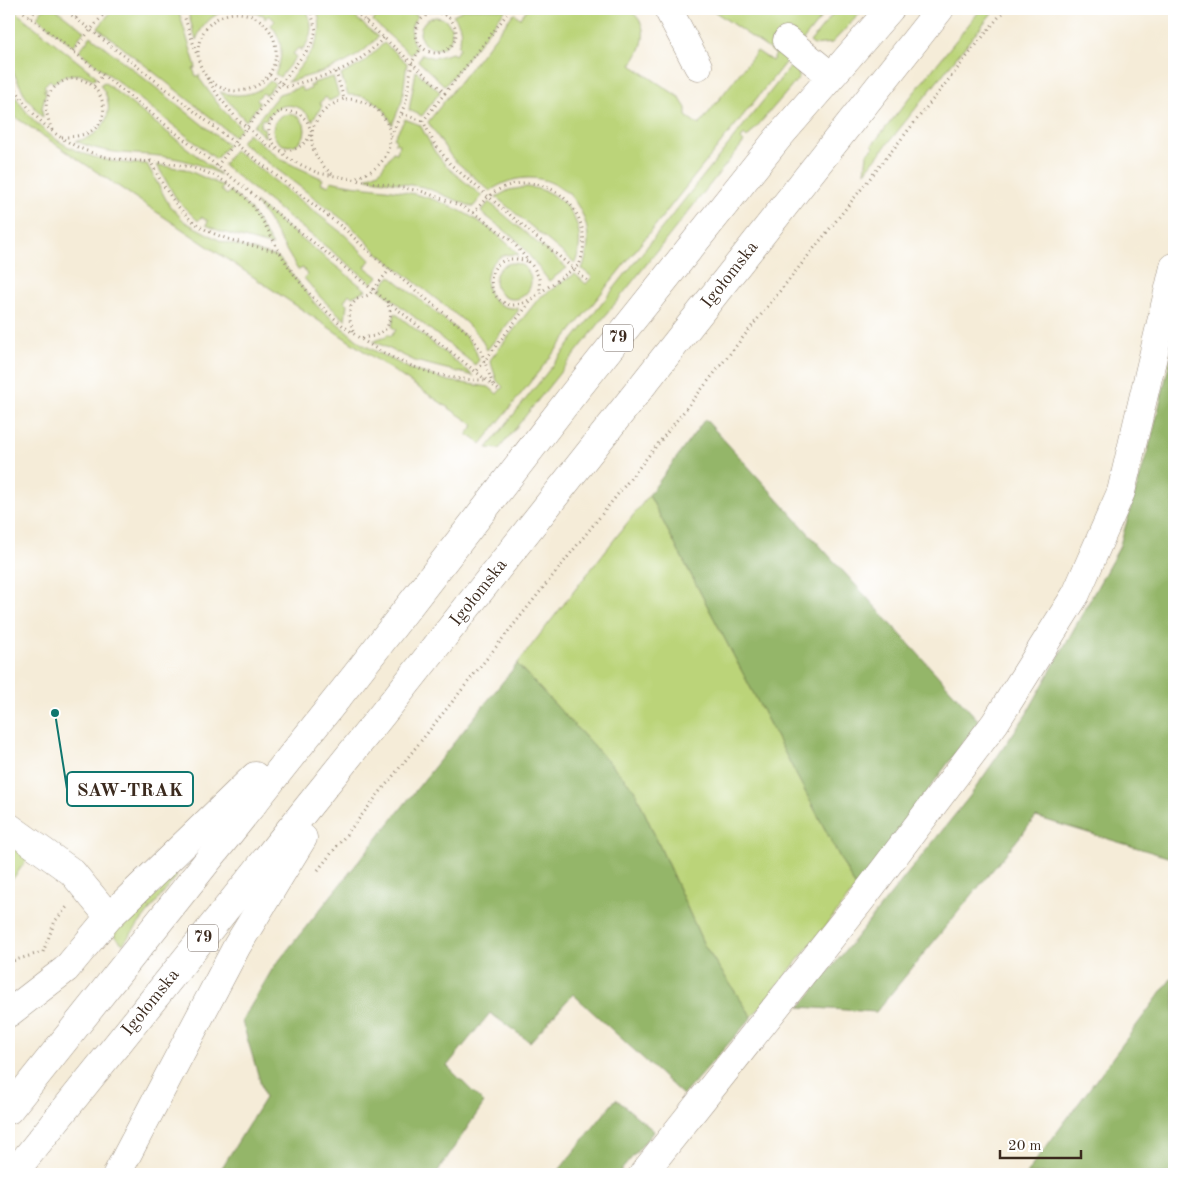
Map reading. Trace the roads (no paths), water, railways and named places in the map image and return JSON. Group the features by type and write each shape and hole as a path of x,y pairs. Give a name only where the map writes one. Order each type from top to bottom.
{"main road":[{"path":"668,9 698,66"},
{"name":"79","path":"9,1110 355,676 574,393 778,138 890,9"},
{"name":"Igołomska","path":"13,1174 393,701 940,9"},
{"path":"787,40 831,76"},
{"path":"643,1174 861,900 994,723 1076,594 1121,492 1174,267"},
{"path":"9,1014 66,969 109,917 210,821 355,676"},
{"path":"117,1174 262,902 393,701"},
{"path":"9,827 72,872 109,917"}],"place":[{"name":"SAW-TRAK","path":"55,713"}]}
